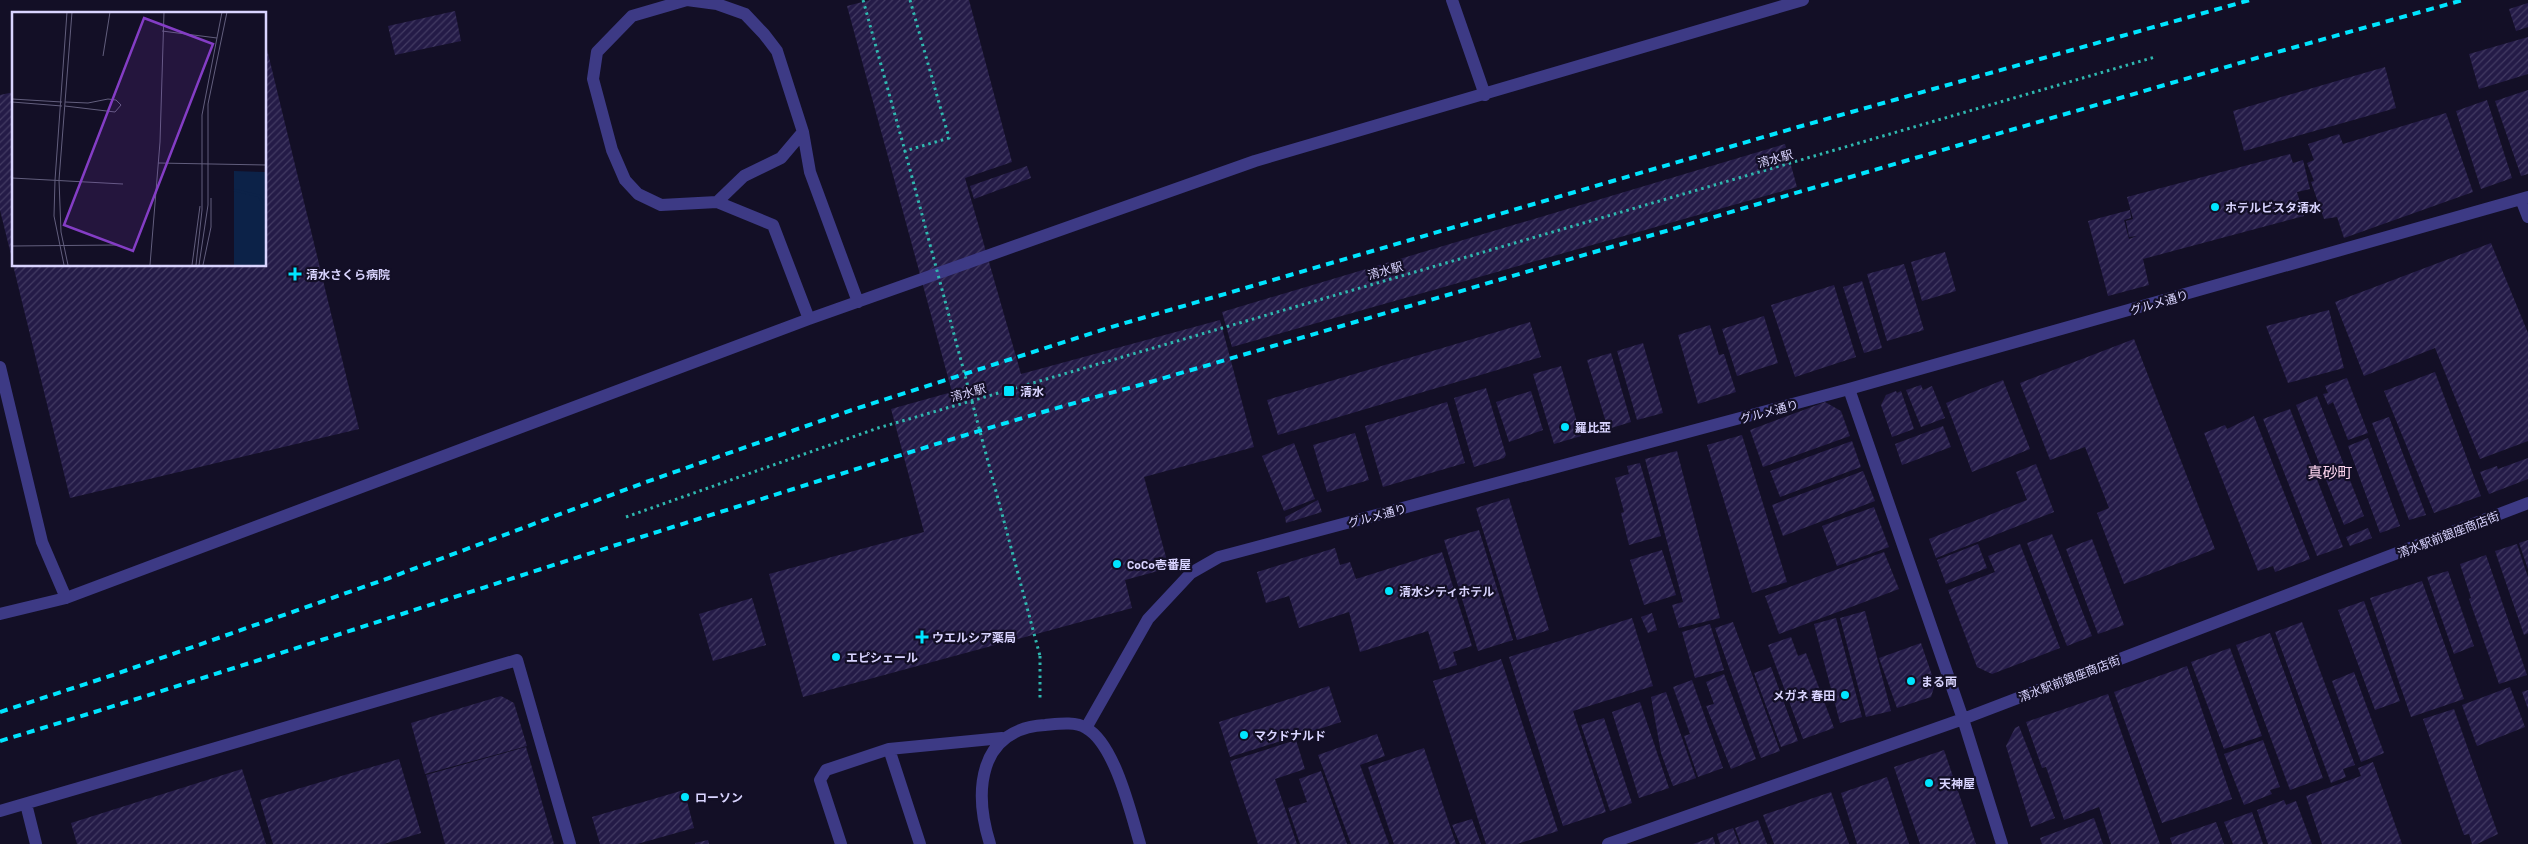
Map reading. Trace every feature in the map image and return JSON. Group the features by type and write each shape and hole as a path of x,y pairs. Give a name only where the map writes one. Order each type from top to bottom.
{"street":[{"path":"809,320 774,225 717,202 661,205 638,194 625,180 612,150 593,79 596,52 632,16 687,0 717,4 745,14 778,50 802,132 812,180 858,302"},
{"path":"1452,0 1485,95"},
{"path":"0,614 66,598 809,320 1255,161 1485,95 1803,0"},
{"path":"717,202 744,176 781,158 802,132"},
{"path":"2524,198 2528,217"},
{"name":"グルメ通り","path":"1086,728 1148,619 1191,573 1219,557 1849,389 2524,198"},
{"path":"0,367 42,542 66,598"},
{"path":"1849,389 1963,719 2002,844"},
{"name":"清水駅前銀座商店街","path":"1608,844 1963,719 2528,503"},
{"path":"0,811 517,660 570,844"},
{"path":"841,844 820,780 826,770 889,749 1002,738 1040,725 1066,723 1086,728 1103,745 1117,770 1140,844"},
{"path":"990,844 983,822 980,798 984,774 991,755 1002,738"},
{"path":"889,749 920,844"},
{"path":"26,804 36,844"}],"path":[{"path":"863,0 1040,656 1040,725"},
{"path":"905,151 949,138 910,0"},
{"name":"清水駅","path":"626,517 878,428 2155,57"}],"building":[{"path":"870,0 969,0 1012,162 965,178 1021,374 1220,320 1254,447 1144,477 1169,568 1125,580 1132,608 803,697 769,574 924,532 891,409 952,392 847,6"},
{"path":"2528,3 2528,27 2516,31 2509,9"},
{"path":"455,11 461,41 395,55 388,26"},
{"path":"2528,37 2528,74 2479,89 2469,54"},
{"path":"266,45 359,429 70,498 13,266 266,266"},
{"path":"2385,67 2396,108 2244,151 2233,111"},
{"path":"2528,90 2528,174 2521,176 2495,101"},
{"path":"12,92 12,259 0,210 0,95"},
{"path":"2487,100 2512,178 2481,189 2456,111"},
{"path":"2446,113 2473,192 2344,238 2337,217 2324,219 2311,182 2314,181 2307,163 2314,160 2308,144 2339,134 2343,144"},
{"path":"1785,144 1797,187 1232,347 1222,312"},
{"name":"ホテルビスタ清水","path":"2290,154 2293,163 2303,160 2310,189 2297,192 2304,216 2143,259 2149,285 2108,296 2088,221 2130,210 2131,218 2124,220 2129,239 2137,236 2129,237 2126,221 2133,219 2127,197"},
{"path":"1027,166 1031,178 974,199 970,186"},
{"path":"2491,243 2528,333 2528,441 2480,459 2435,348 2364,376 2335,302"},
{"path":"1945,252 1956,291 1922,301 1911,262"},
{"path":"1904,264 1924,330 1887,341 1867,274"},
{"path":"1862,281 1882,348 1864,353 1843,287"},
{"path":"1834,285 1856,357 1795,377 1771,305"},
{"path":"2329,310 2344,368 2288,383 2266,326"},
{"path":"1764,316 1778,363 1737,376 1722,329"},
{"path":"1530,322 1541,357 1278,435 1267,400"},
{"path":"1710,325 1719,355 1724,354 1736,392 1698,404 1678,335"},
{"path":"2134,339 2215,549 2124,584 2097,513 2109,508 2085,447 2050,460 2020,383"},
{"path":"1643,343 1663,413 1637,420 1617,351"},
{"path":"1611,353 1631,422 1608,429 1587,360"},
{"path":"1561,366 1581,436 1554,444 1533,374"},
{"path":"2435,372 2481,496 2434,513 2384,391"},
{"path":"2347,378 2368,433 2348,440 2333,402 2328,405 2323,394 2328,393 2325,386"},
{"path":"2003,380 2030,449 1972,472 1946,403"},
{"path":"1921,385 1923,390 1932,386 1945,418 1921,427 1906,390"},
{"path":"1486,388 1506,455 1504,458 1474,467 1454,398"},
{"path":"1531,391 1543,430 1509,442 1496,402"},
{"path":"1896,391 1897,393 1901,391 1914,429 1892,437 1881,405 1886,395"},
{"path":"2317,396 2364,516 2344,525 2296,405"},
{"path":"1447,402 1465,463 1383,487 1365,426"},
{"path":"1825,402 1841,411 1850,436 1763,467 1750,430"},
{"path":"2290,409 2343,547 2317,556 2263,419"},
{"path":"2254,416 2310,559 2275,572 2273,566 2258,571 2204,433 2225,425 2227,429"},
{"path":"2389,417 2426,515 2409,520 2372,423"},
{"path":"1943,426 1951,447 1902,465 1895,444"},
{"path":"1355,433 1369,480 1327,492 1313,445"},
{"path":"1742,435 1787,582 1752,593 1707,445"},
{"path":"2368,438 2400,526 2380,533 2348,446"},
{"path":"1852,441 1861,467 1780,497 1770,471"},
{"path":"1294,443 1315,499 1284,511 1262,456"},
{"path":"1677,451 1720,618 1679,628 1672,605 1683,602 1645,459"},
{"path":"2528,458 2528,479 2489,494 2480,472 2497,466 2498,469"},
{"path":"1640,463 1661,536 1629,545 1621,513 1624,512 1615,478 1629,474 1627,466"},
{"path":"2036,464 2054,512 1936,558 1929,539 2027,500 2016,472"},
{"path":"1863,471 1875,501 1783,536 1772,505"},
{"path":"1509,498 1549,630 1517,640 1476,508"},
{"path":"1318,500 1322,512 1286,523 1285,517"},
{"path":"1874,507 1889,547 1837,566 1822,526"},
{"path":"2368,528 2372,538 2350,546 2346,537"},
{"path":"1479,530 1513,640 1478,651 1444,540"},
{"path":"2052,534 2092,636 2067,646 2027,543"},
{"path":"2092,539 2124,625 2098,634 2066,549"},
{"path":"2528,540 2528,569 2519,543"},
{"path":"1978,544 1987,568 1946,584 1937,560"},
{"path":"2020,544 2060,648 1992,674 1977,667 1948,590 1995,572 1988,556"},
{"path":"2517,544 2528,577 2528,633 2524,635 2495,551"},
{"path":"1335,548 1340,565 1350,562 1356,579 1442,552 1472,646 1453,652 1457,665 1440,670 1428,631 1360,652 1349,612 1299,628 1289,596 1266,603 1257,572"},
{"path":"1662,550 1676,595 1644,605 1630,560"},
{"path":"1884,552 1899,589 1779,634 1765,596"},
{"path":"2486,555 2527,675 2499,684 2469,599 2471,598 2460,564"},
{"path":"2448,571 2474,646 2454,654 2427,577"},
{"path":"2422,581 2464,699 2411,717 2370,598"},
{"path":"752,598 766,645 713,661 699,614"},
{"path":"2364,601 2400,701 2375,710 2338,610"},
{"path":"1865,611 1891,711 1866,717 1840,618"},
{"path":"1652,613 1657,630 1648,633 1641,617"},
{"path":"1632,618 1653,686 1573,711 1606,812 1563,826 1509,657"},
{"path":"1836,618 1862,717 1840,723 1814,624"},
{"path":"1733,622 1780,751 1761,758 1715,628"},
{"path":"2302,622 2355,765 2343,769 2346,777 2331,783 2275,632"},
{"path":"1710,624 1724,670 1695,678 1682,632"},
{"path":"2270,633 2323,778 2290,790 2236,645"},
{"path":"1791,637 1798,656 1806,653 1834,728 1803,739 1768,645"},
{"path":"1921,643 1935,684 1931,697 1897,708 1879,658"},
{"path":"2230,648 2262,736 2224,749 2191,662"},
{"path":"1501,659 1558,831 1517,844 1486,844 1433,681"},
{"path":"2187,666 2232,799 2162,823 2114,692"},
{"path":"1771,667 1798,741 1781,747 1754,673"},
{"path":"2354,672 2384,753 2361,762 2332,681"},
{"path":"1724,674 1756,759 1731,769 1706,706 1714,704 1706,682"},
{"path":"1692,680 1723,768 1698,777 1684,736 1690,734 1673,687"},
{"path":"1329,686 1341,722 1230,757 1219,722"},
{"path":"2510,687 2525,727 2477,746 2462,705"},
{"path":"2528,690 2528,709 2522,692"},
{"path":"1666,692 1696,778 1673,786 1661,753 1651,697"},
{"path":"2108,694 2160,844 2111,844 2099,807 2064,820 2046,767 2042,768 2026,722"},
{"path":"501,696 514,703 527,746 425,774 411,723"},
{"path":"1640,702 1669,788 1639,798 1612,712"},
{"path":"2454,709 2498,834 2477,844 2472,844 2469,834 2464,835 2423,719"},
{"path":"1604,718 1632,803 1610,811 1581,725"},
{"path":"2019,726 2055,818 2031,827 2006,746 2015,728"},
{"path":"1377,734 1385,756 1360,765 1389,844 1351,844 1318,755"},
{"path":"1296,740 1305,769 1275,779 1297,844 1258,844 1230,761"},
{"path":"2263,740 2280,787 2270,790 2272,794 2244,805 2224,754"},
{"path":"526,747 554,844 445,844 426,775"},
{"path":"1424,748 1456,844 1394,844 1368,767"},
{"path":"1944,750 1976,844 1920,844 1894,767"},
{"path":"399,759 421,833 384,844 273,844 260,800"},
{"path":"2373,762 2402,844 2322,844 2306,796 2361,776 2358,768"},
{"path":"242,769 266,844 77,844 71,823"},
{"path":"1321,771 1347,844 1300,844 1288,808 1307,802 1299,779"},
{"path":"1887,777 1909,844 1857,844 1841,793"},
{"path":"684,790 694,828 637,844 600,844 592,817"},
{"path":"1831,792 1849,844 1774,844 1763,815"},
{"path":"2284,800 2286,805 2296,801 2312,844 2268,844 2257,810"},
{"path":"2252,812 2263,844 2233,844 2224,822"},
{"path":"2094,818 2103,844 2042,844 2040,838"},
{"path":"1472,819 1481,844 1460,844 1452,825"},
{"path":"1758,820 1767,844 1741,844 1735,828"},
{"path":"2216,822 2224,844 2172,844 2170,838"},
{"path":"1733,828 1739,844 1720,844 1717,834"},
{"path":"1713,837 1715,844 1693,844"},
{"path":"708,840 709,844 695,844 695,843"}],"railway":[{"path":"0,712 113,675 389,578 646,482 852,410 1108,328 1798,127 2250,0"},
{"path":"0,741 993,427 2267,55 2463,0"}],"place":[{"name":"ホテルビスタ清水","path":"2215,207"},
{"name":"清水さくら病院","path":"295,274"},
{"name":"清水","path":"1009,391"},
{"name":"羅比亞","path":"1565,427"},
{"name":"CoCo壱番屋","path":"1117,564"},
{"name":"清水シティホテル","path":"1389,591"},
{"name":"ウエルシア薬局","path":"922,637"},
{"name":"エピシェール","path":"836,657"},
{"name":"まる両","path":"1911,681"},
{"name":"メガネ 春田","path":"1845,695"},
{"name":"マクドナルド","path":"1244,735"},
{"name":"天神屋","path":"1929,783"},
{"name":"ローソン","path":"685,797"}],"district":[{"name":"真砂町","path":"2330,472"}]}
